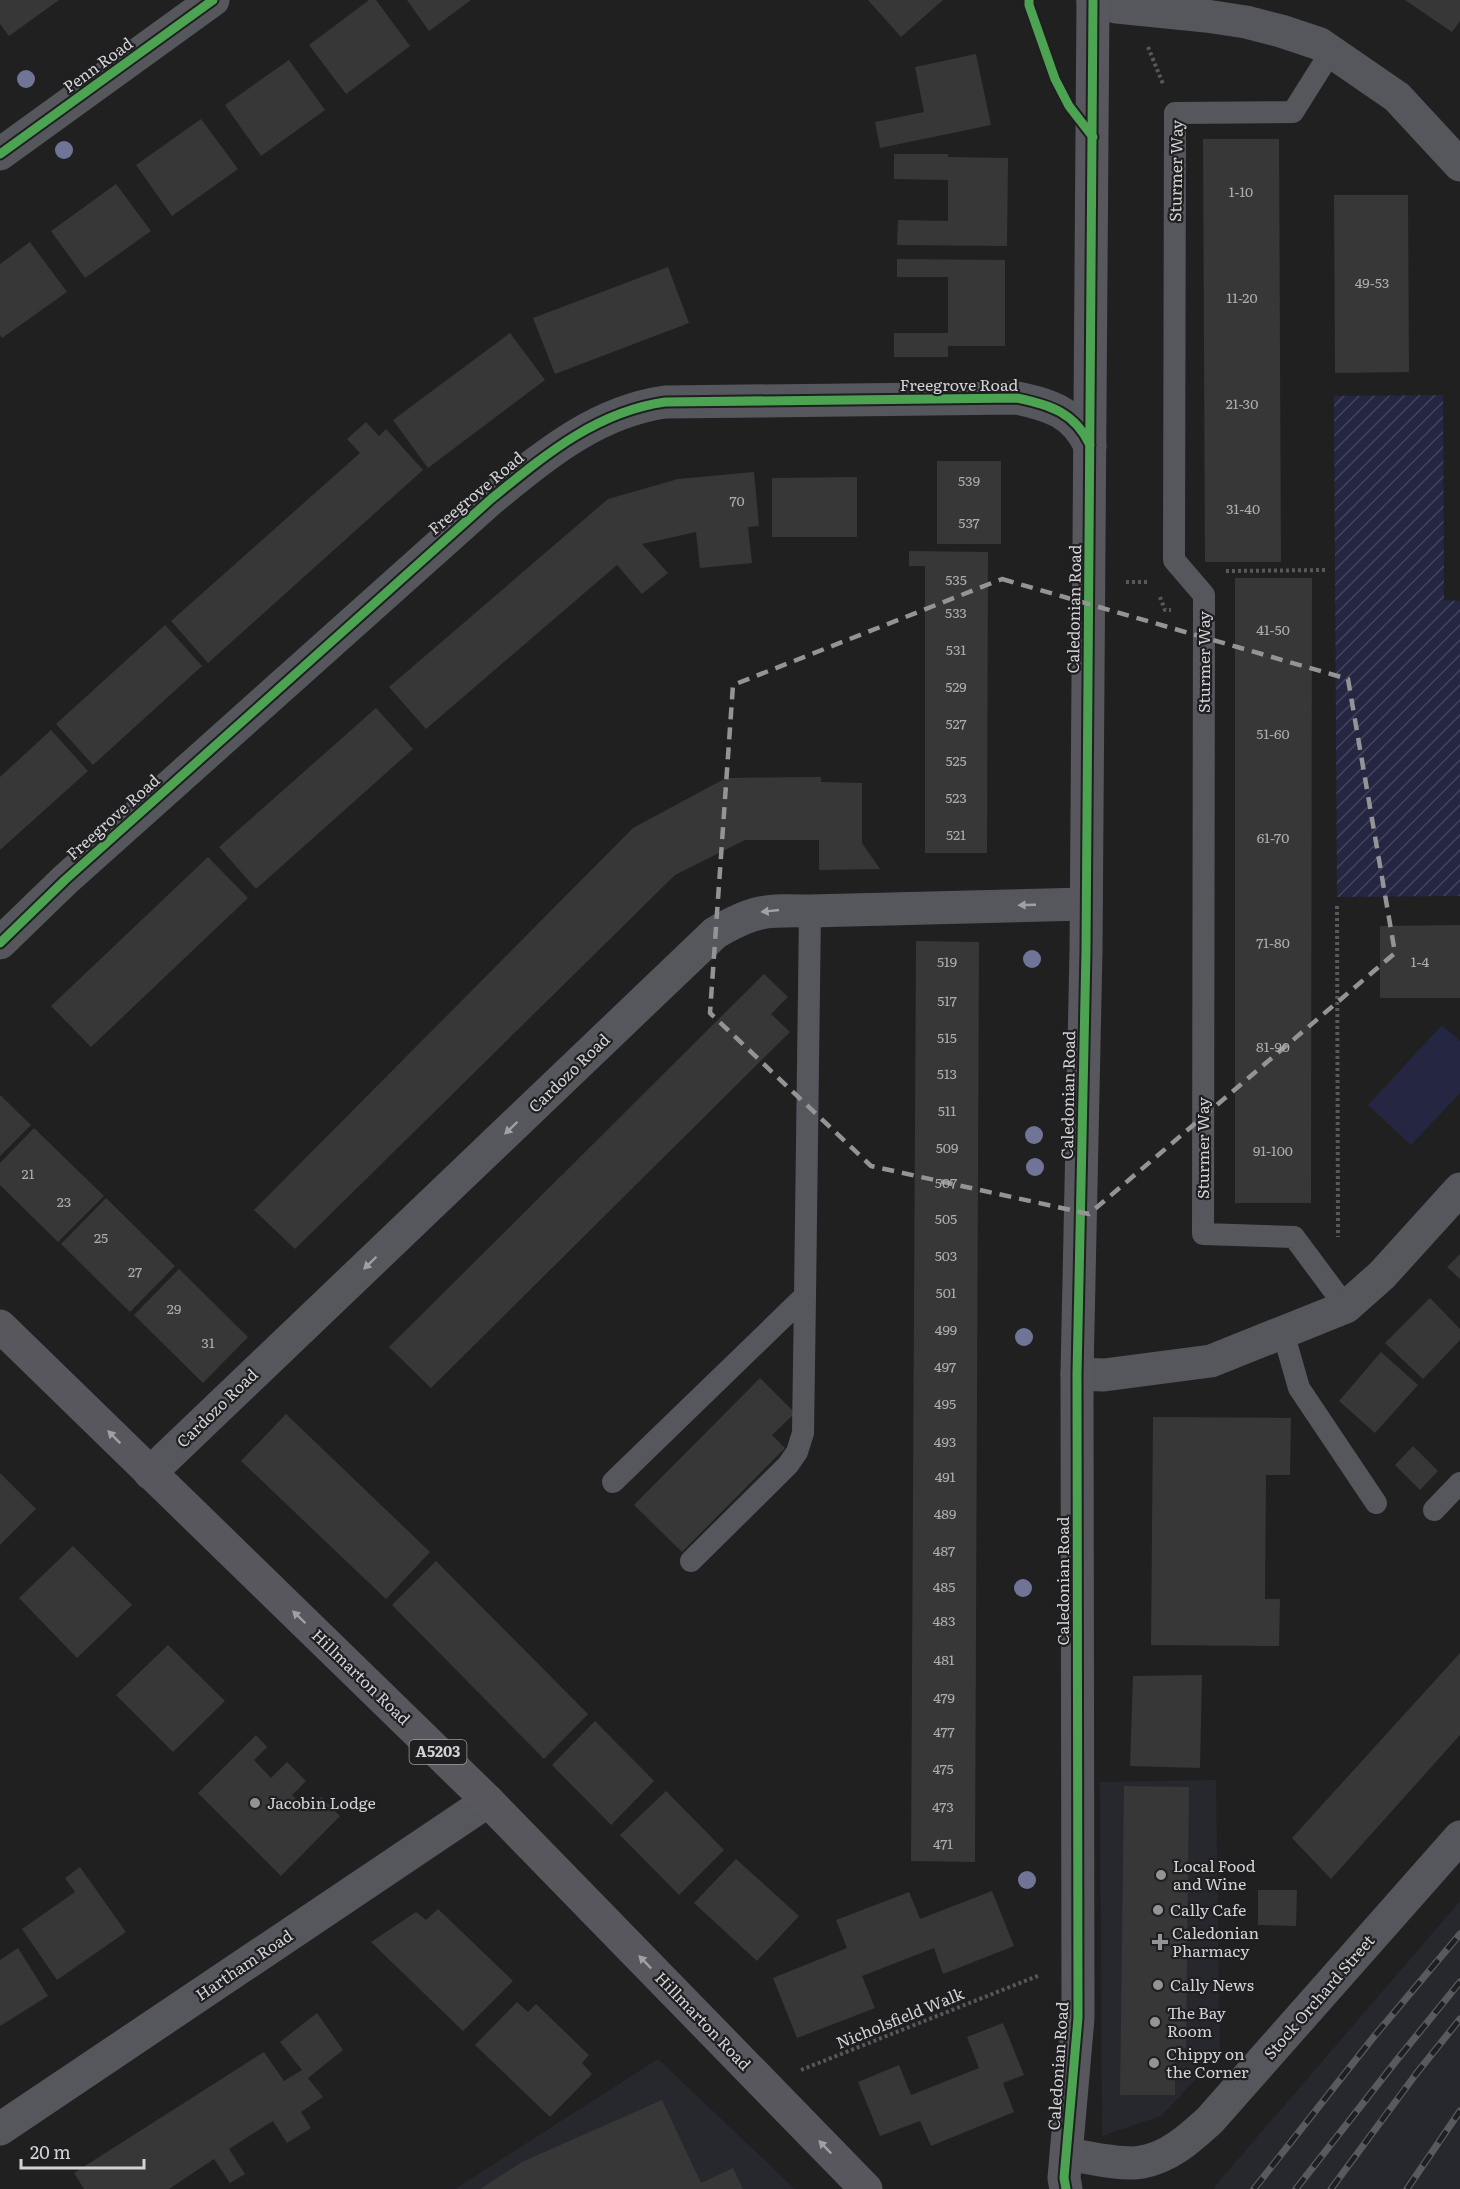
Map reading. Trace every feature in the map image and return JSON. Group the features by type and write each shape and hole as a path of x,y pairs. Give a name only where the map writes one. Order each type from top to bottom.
{"main road":[{"name":"Caledonian Road","path":"1062,2178 1078,2019 1077,1374 1086,904 1092,1"},
{"name":"Hillmarton Road","path":"0,1326 489,1801 866,2189"}],"street":[{"name":"Penn Road","path":"0,154 213,0"},
{"path":"1092,1 1136,9 1246,22 1320,44 1332,50 1397,97 1460,165"},
{"name":"Freegrove Road","path":"0,943 100,849 491,499 554,448 587,428 634,408 664,402 1013,398 1042,404 1065,414 1084,432 1090,446"},
{"name":"Cardozo Road","path":"150,1473 715,933 741,917 768,910 1086,904"},
{"path":"1077,1374 1104,1375 1211,1361 1346,1307 1374,1283 1460,1189"},
{"name":"Hartham Road","path":"0,2129 489,1801"},
{"name":"Stock Orchard Street","path":"1062,2178 1116,2161 1141,2163 1167,2154 1189,2140 1210,2120 1460,1836"}],"lane":[{"name":"Sturmer Way","path":"1332,50 1293,112 1175,113 1174,560 1204,595 1203,1234 1294,1237 1346,1307"},
{"path":"691,1561 788,1465 796,1452 803,1432 810,911"},
{"path":"613,1482 805,1296"},
{"path":"1283,1332 1299,1388 1377,1503"},
{"path":"1434,1510 1460,1483"}],"path":[{"path":"1136,9 1175,113"},
{"path":"1184,571 1327,570"},
{"path":"1337,906 1337,1236 1374,1283"}],"highlighted area":[{"path":"1002,579 1348,679 1395,953 1089,1214 871,1166 710,1013 733,685"}],"shaded area":[{"path":"1443,395 1444,600 1460,601 1460,896 1337,897 1334,396"},
{"path":"1442,1025 1460,1041 1460,1093 1411,1145 1368,1105"},
{"path":"1216,1780 1220,2054 1161,2116 1102,2136 1100,1782"},
{"path":"1460,1901 1460,2189 1213,2189 1222,2178"},
{"path":"658,2059 795,2189 455,2189"}],"building":[{"path":"0,0 59,0 9,36 0,24"},
{"path":"369,0 376,0 410,46 346,94 309,45"},
{"path":"407,0 471,0 429,31"},
{"path":"868,0 943,0 901,37"},
{"path":"1405,0 1460,0 1460,21 1452,32"},
{"path":"976,54 991,125 880,148 875,122 924,112 915,67"},
{"path":"289,60 325,110 261,156 225,105"},
{"path":"201,119 238,169 172,216 136,165"},
{"path":"1203,139 1279,139 1281,562 1205,562"},
{"path":"894,154 948,154 948,157 1008,158 1007,246 897,245 898,220 948,221 948,180 894,179"},
{"path":"116,184 151,231 85,278 51,231"},
{"path":"1334,195 1408,195 1409,372 1335,373"},
{"path":"30,242 67,292 2,338 0,335 0,264"},
{"path":"897,259 1005,260 1005,346 948,346 948,357 894,357 894,333 948,333 948,277 897,277"},
{"path":"668,267 689,323 555,374 533,318"},
{"path":"510,333 545,380 428,468 393,420"},
{"path":"366,422 379,436 386,429 423,470 208,663 171,621 360,453 347,439"},
{"path":"937,461 1001,461 1001,544 937,544"},
{"path":"754,472 759,526 748,527 752,563 700,568 696,532 642,544 668,573 642,594 617,565 426,729 389,687 608,499 678,479"},
{"path":"857,477 857,537 772,537 772,478"},
{"path":"909,551 988,552 987,853 925,853 925,566 909,566"},
{"path":"1235,578 1312,578 1311,1203 1235,1203"},
{"path":"165,625 202,666 93,765 56,724"},
{"path":"376,708 413,749 256,889 219,847"},
{"path":"51,730 88,771 0,850 0,777"},
{"path":"821,777 821,782 862,783 862,843 880,869 819,870 819,840 745,840 675,875 295,1249 254,1210 633,828 726,778"},
{"path":"208,857 248,898 91,1047 51,1006"},
{"path":"1460,925 1460,998 1380,998 1380,926"},
{"path":"916,941 979,942 975,1862 911,1861"},
{"path":"764,974 788,997 771,1014 790,1032 431,1388 389,1347"},
{"path":"0,1095 31,1125 0,1156"},
{"path":"34,1128 104,1196 58,1242 0,1185 0,1163"},
{"path":"106,1198 175,1266 130,1312 61,1244"},
{"path":"1460,1254 1460,1279 1447,1267"},
{"path":"179,1269 248,1337 203,1383 134,1315"},
{"path":"1430,1298 1460,1329 1460,1340 1423,1379 1385,1343"},
{"path":"1381,1352 1418,1385 1375,1433 1339,1401"},
{"path":"760,1378 795,1413 772,1435 785,1448 682,1552 634,1505"},
{"path":"286,1414 430,1552 386,1599 241,1461"},
{"path":"1153,1417 1291,1418 1290,1475 1266,1475 1265,1599 1280,1599 1279,1646 1151,1645"},
{"path":"1413,1446 1438,1471 1420,1490 1395,1465"},
{"path":"0,1473 36,1509 0,1545"},
{"path":"73,1546 132,1605 77,1658 19,1598"},
{"path":"436,1561 588,1714 544,1759 392,1605"},
{"path":"168,1645 225,1701 173,1752 116,1695"},
{"path":"1460,1653 1460,1735 1331,1879 1292,1838"},
{"path":"1202,1675 1200,1768 1130,1766 1133,1676"},
{"path":"595,1721 654,1781 611,1825 552,1765"},
{"name":"Jacobin Lodge","path":"256,1735 267,1747 254,1760 271,1778 287,1762 306,1781 292,1795 308,1810 321,1797 340,1816 281,1876 198,1793"},
{"path":"1124,1786 1189,1787 1186,2048 1175,2048 1175,2095 1120,2095"},
{"path":"666,1791 724,1850 679,1895 620,1835"},
{"path":"736,1859 799,1916 757,1961 694,1903"},
{"path":"80,1867 126,1932 57,1980 22,1929 75,1892 65,1878"},
{"path":"1258,1890 1297,1890 1296,1926 1258,1925"},
{"path":"992,1891 1014,1946 943,1974 934,1948 862,1976 875,2008 797,2038 773,1978 847,1948 836,1920 909,1892 920,1919"},
{"path":"438,1909 513,1981 463,2031 371,1942 416,1912 426,1920"},
{"path":"18,1948 48,1996 0,2026 0,1960"},
{"path":"517,2002 528,2012 536,2004 589,2055 582,2063 592,2074 550,2117 475,2045"},
{"path":"317,2013 343,2050 308,2078 323,2097 301,2112 311,2128 287,2143 273,2121 229,2149 245,2174 230,2183 214,2159 169,2189 84,2189 74,2173 264,2052 284,2081 302,2070 280,2042"},
{"path":"1003,2023 1024,2075 1003,2083 1014,2112 931,2146 920,2121 880,2136 858,2082 899,2065 911,2095 979,2068 967,2037"},
{"path":"662,2100 701,2183 733,2168 743,2189 480,2189 522,2162"}],"railway":[{"path":"1254,2189 1372,2039 1460,1934"},
{"path":"1296,2189 1460,1982"},
{"path":"1331,2189 1416,2074 1460,2019"},
{"path":"1407,2189 1460,2111"}],"cycle path":[{"path":"0,154 213,0"},
{"path":"1029,0 1055,79 1069,106 1093,137"},
{"path":"1066,2189 1064,2178 1078,2018 1077,1374 1086,951 1093,0"},
{"path":"0,943 65,880 491,499 551,452 593,426 616,415 665,402 1017,398 1061,412 1077,425 1090,445"}],"place":[{"name":"Jacobin Lodge","path":"255,1803"},
{"name":"Local Food and Wine","path":"1161,1875"},
{"name":"Cally Cafe","path":"1158,1910"},
{"name":"Caledonian Pharmacy","path":"1160,1942"},
{"name":"Cally News","path":"1158,1985"},
{"name":"The Bay Room","path":"1155,2022"},
{"name":"Chippy on the Corner","path":"1154,2063"}]}
